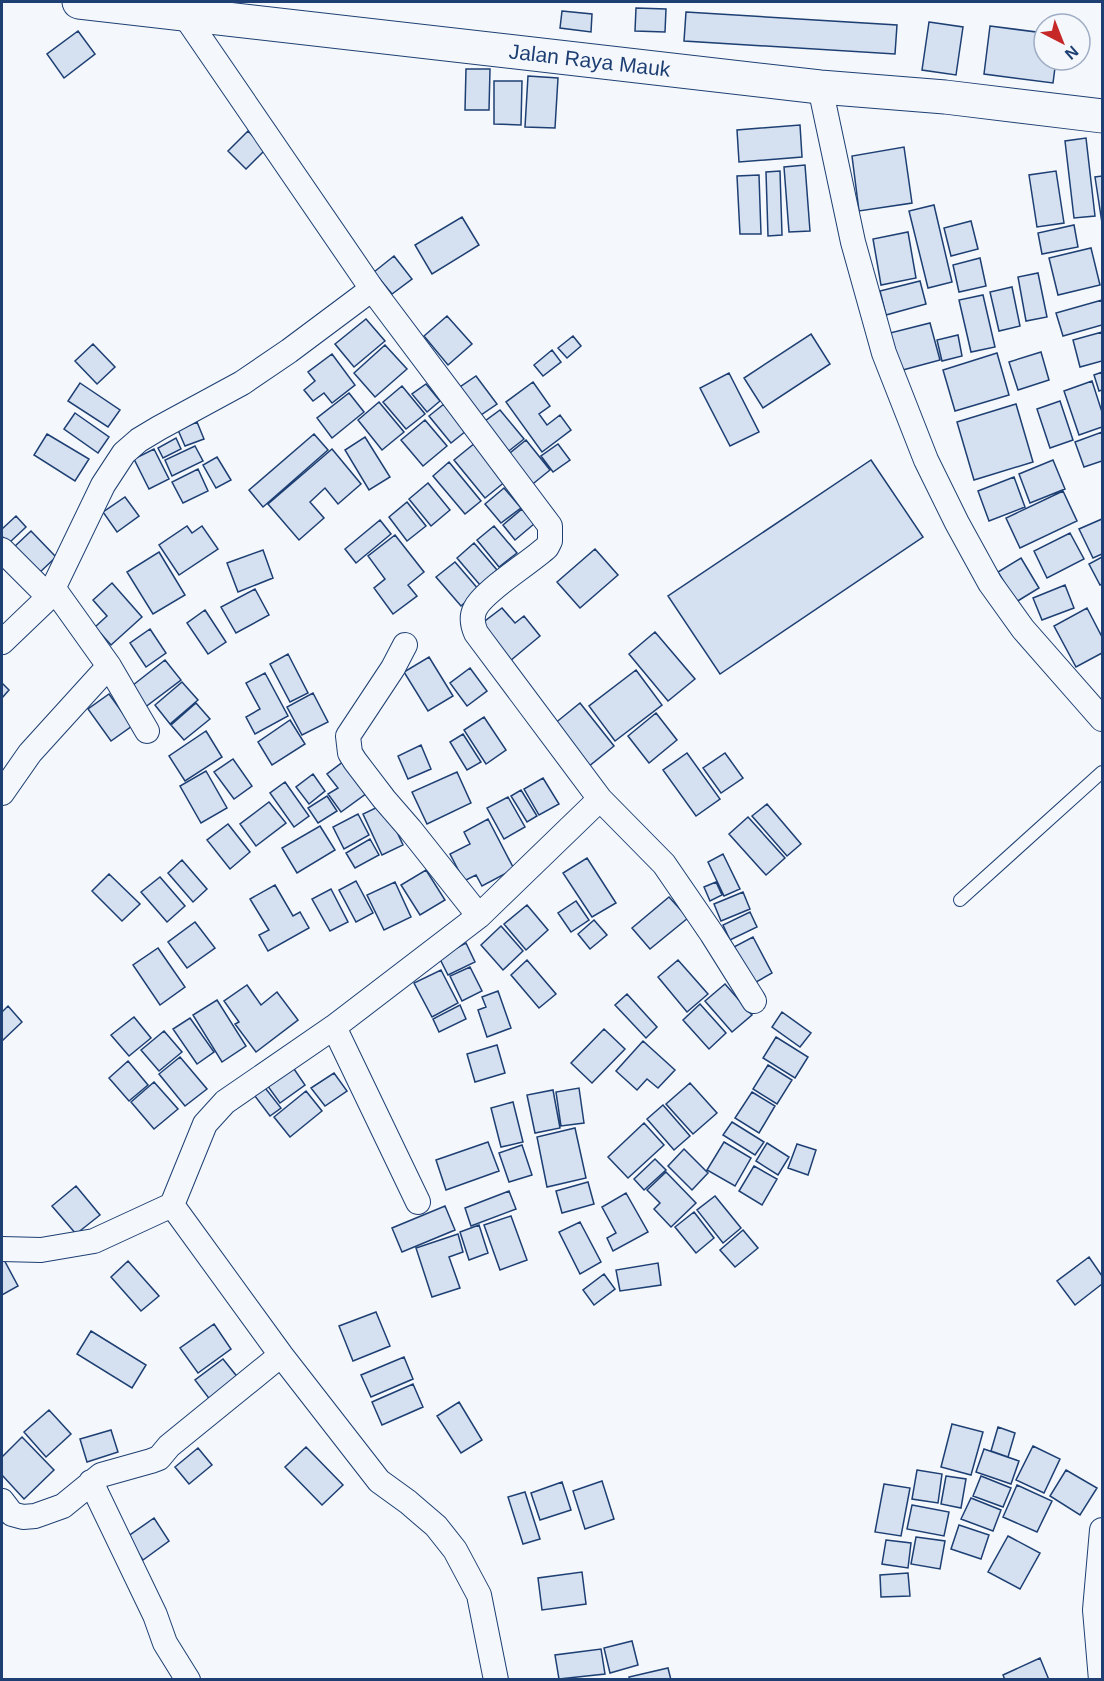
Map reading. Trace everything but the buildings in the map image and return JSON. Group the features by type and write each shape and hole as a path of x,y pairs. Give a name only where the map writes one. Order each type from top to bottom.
{"main road":[{"name":"Jalan Raya Mauk","path":"79,2 170,8 820,87 945,97 1102,116"}],"street":[{"path":"170,8 372,289 550,526 550,541 546,547 480,602 475,608 473,626 480,641 600,799 664,864 754,1001"},
{"path":"820,87 853,242 880,342 926,460 990,583 1023,629 1102,719"},
{"path":"2,642 52,593 103,485 124,453 139,440 159,428 242,383 372,289"},
{"path":"2,550 52,593 109,666 147,731"},
{"path":"405,645 393,668 348,736 350,753 384,799 479,916"},
{"path":"2,793 30,753 109,666"},
{"path":"2,1250 41,1250 94,1241 172,1205 205,1124 225,1102 334,1027 479,916 600,799"},
{"path":"334,1027 418,1202"},
{"path":"172,1205 281,1355 379,1481 436,1526 455,1550 479,1595 496,1680"},
{"path":"2,1501 12,1514 35,1516 63,1506 91,1482 110,1471 159,1458 169,1446 281,1355"},
{"path":"91,1482 155,1615 165,1644 188,1680"},
{"path":"1101,1680 1095,1610 1102,1530"}],"lane":[{"path":"960,900 1102,772"}]}
